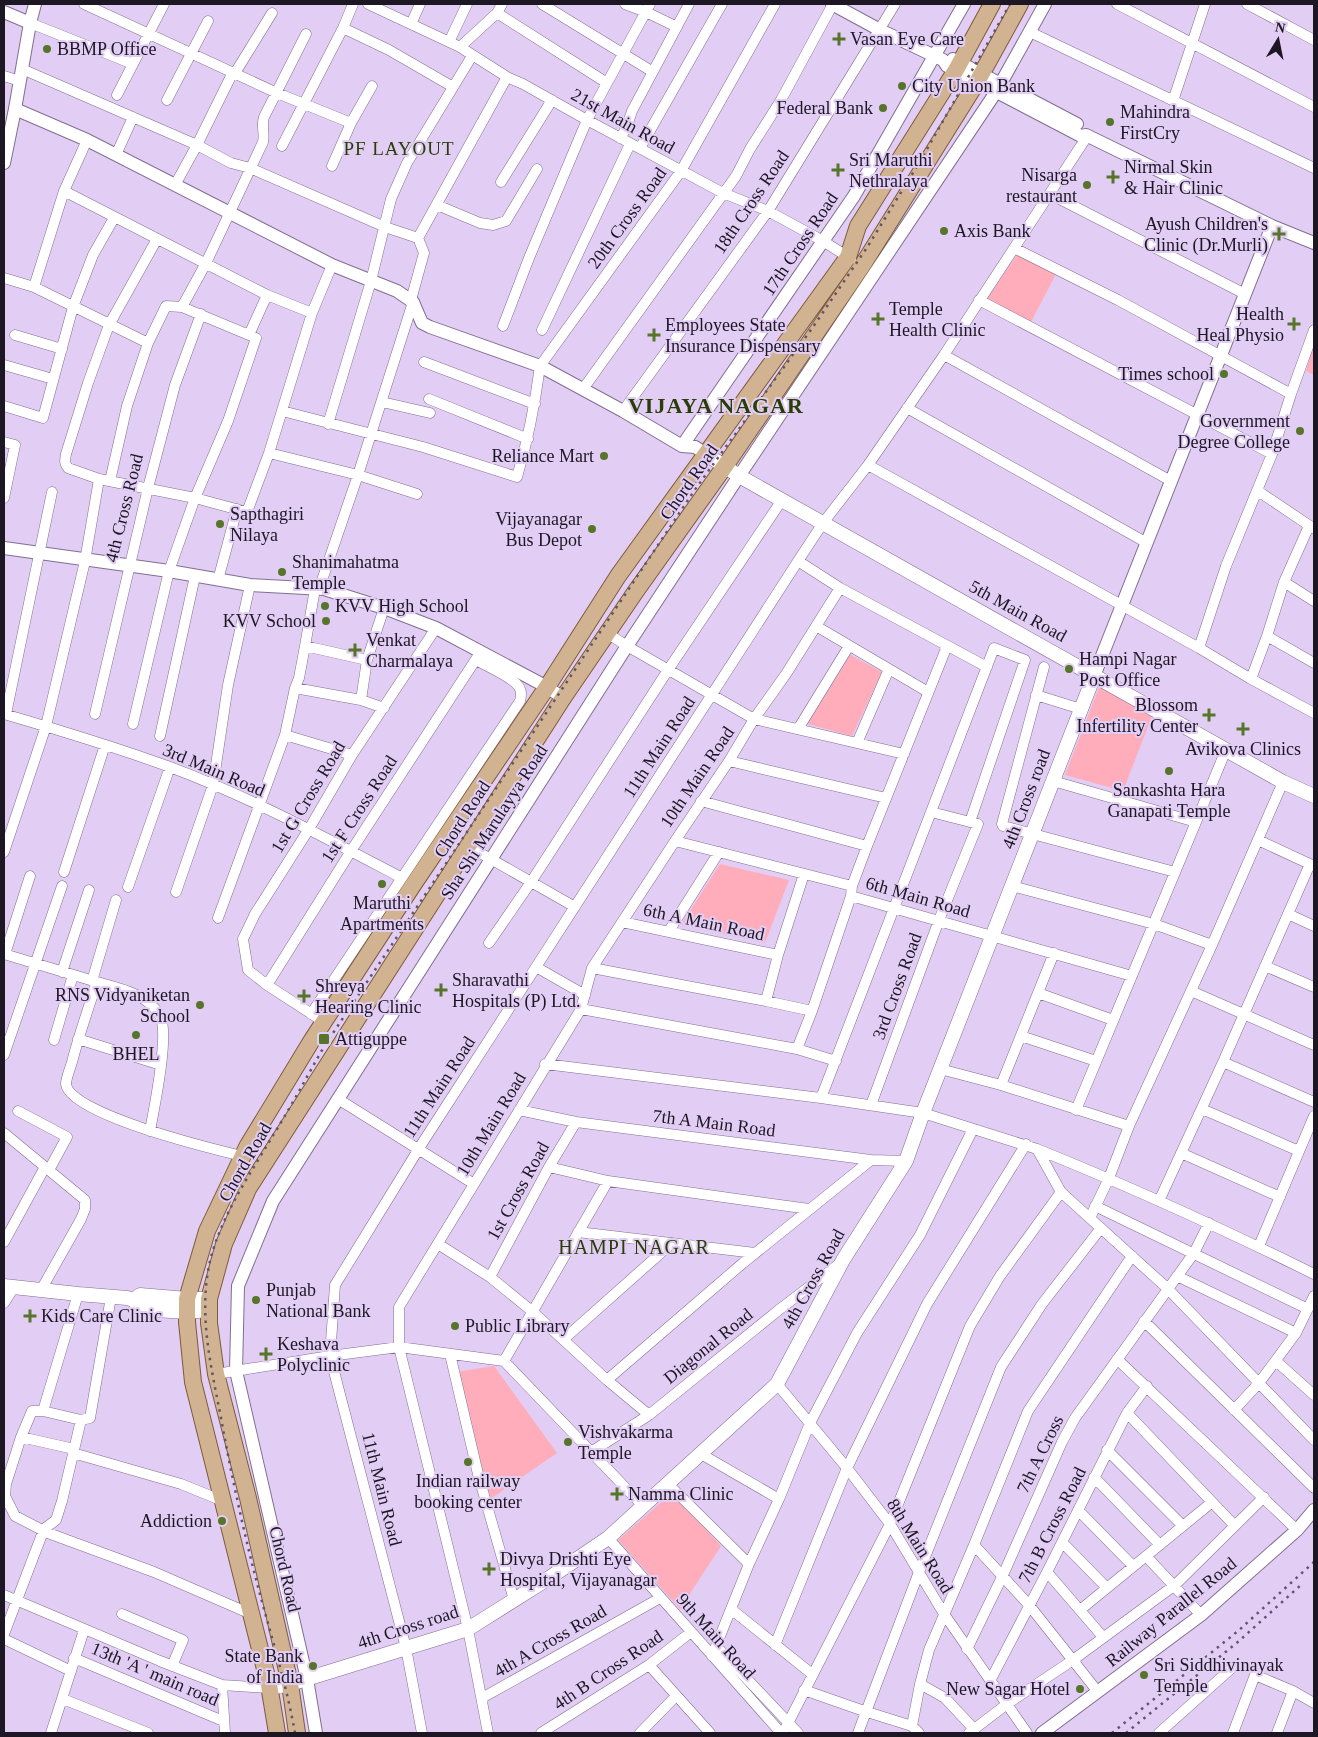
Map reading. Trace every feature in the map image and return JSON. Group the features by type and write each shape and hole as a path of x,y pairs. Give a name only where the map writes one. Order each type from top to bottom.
{"main road":[{"name":"Chord Road","path":"277,1733 269,1688 193,1382 187,1306 207,1232 242,1156 317,1018 413,885 618,576 848,257 858,226 948,62 992,4"},
{"name":"Chord Road","path":"297,1733 290,1684 248,1498 216,1374 208,1323 209,1304 224,1244 248,1189 563,698 607,633 732,471 980,78 1020,4"},
{"name":"5th Main Road","path":"706,454 782,500 1094,676 1283,782 1314,796"},
{"name":"4th Cross road","path":"993,935 1094,676"},
{"name":"4th Cross Road","path":"549,1578 608,1538 777,1384 843,1260 906,1161 993,935"},
{"path":"9,1287 127,1298 134,1300 140,1309 209,1304"},
{"name":"4th Cross road","path":"269,1688 307,1679 468,1629 549,1578"}],"street":[{"path":"4,163 35,4"},
{"path":"84,4 277,93 350,123"},
{"path":"117,95 164,4"},
{"path":"282,146 343,28 353,4"},
{"name":"21st Main Road","path":"368,4 460,47 507,77 723,193 768,211 823,241 862,266"},
{"path":"411,24 420,4"},
{"path":"449,42 467,4"},
{"path":"542,4 653,72"},
{"path":"625,4 648,8 677,27"},
{"path":"620,138 689,4"},
{"path":"542,330 635,146 722,4"},
{"name":"20th Cross Road","path":"540,366 681,171 775,4"},
{"path":"583,389 736,176 832,4 880,30 980,78 1081,136 1087,135 1272,226 1314,243"},
{"name":"18th Cross Road","path":"623,411 768,211 895,4"},
{"name":"17th Cross Road","path":"682,446 948,62 964,4"},
{"name":"Sha Shi Marulayya Road","path":"316,1733 307,1679 236,1371 238,1286 273,1201 627,646 732,471 998,88 1045,4"},
{"path":"1117,4 1314,105"},
{"path":"1173,101 1205,4"},
{"path":"1247,4 1314,40"},
{"path":"460,47 500,8 607,83"},
{"path":"503,326 529,258 587,120 648,8"},
{"path":"4,12 133,64"},
{"path":"175,185 234,72 272,13"},
{"path":"167,100 208,21"},
{"path":"343,28 390,50 453,87"},
{"path":"1030,32 1314,168"},
{"path":"182,307 206,263 263,142 265,135 262,122 264,116 306,34"},
{"path":"328,424 371,281 391,199 400,177 472,56"},
{"path":"4,76 21,75 133,117 197,145 231,163 250,168 385,227 418,238 424,253 412,301 372,434 317,589 285,735 218,918"},
{"path":"418,238 507,77"},
{"path":"332,166 350,123 372,86"},
{"path":"501,182 552,100"},
{"path":"15,109 116,154 332,265 397,291 412,301 422,323 430,328 540,366 623,411 682,446 695,447 706,454"},
{"path":"116,154 133,117"},
{"name":"11th Main Road","path":"422,1733 406,1648 330,1356 335,1285 418,1150 798,561 823,523 868,465 944,355 1087,135"},
{"path":"34,287 64,191 87,140"},
{"path":"436,205 480,223 493,225 506,221 537,169"},
{"path":"64,191 268,295 312,313"},
{"path":"1050,194 1245,294"},
{"path":"4,406 43,418 74,307 93,255 114,218"},
{"path":"1094,676 1272,226"},
{"path":"158,239 109,324 88,383 65,460 68,468 99,479 194,498 247,512 269,453 312,313 332,265"},
{"path":"1014,248 1118,300 1291,394"},
{"path":"4,278 34,287 148,344"},
{"path":"249,335 268,295"},
{"path":"980,300 1272,454"},
{"path":"110,481 126,406 148,344 166,306 182,307 256,338 228,421 194,498 169,571 133,724"},
{"name":"4th Cross Road","path":"95,714 129,566 175,385 201,314"},
{"path":"1198,648 1226,566 1272,454 1314,330"},
{"path":"15,335 62,349"},
{"path":"944,355 1171,481"},
{"path":"424,362 535,404"},
{"path":"4,365 53,379"},
{"path":"282,411 423,447 517,477 528,439 540,366"},
{"path":"429,399 528,439"},
{"path":"382,402 430,413"},
{"path":"907,408 1147,543"},
{"path":"4,442 15,445 4,498"},
{"path":"269,453 358,475 417,494"},
{"path":"868,465 1314,713"},
{"path":"4,852 46,726 85,560 99,479"},
{"path":"1251,679 1284,582 1312,527 1258,491"},
{"path":"5,714 52,492"},
{"path":"489,943 782,500"},
{"path":"218,580 237,509"},
{"path":"4,548 169,571 250,585 324,589 384,608 436,628 478,656 519,687 521,691 520,701 402,878 317,1018"},
{"path":"798,561 840,588 986,667 821,1098"},
{"path":"160,736 195,576"},
{"path":"1284,582 1314,601"},
{"path":"176,892 213,784 228,685 250,585"},
{"name":"10th Main Road","path":"488,1733 468,1629 399,1347 398,1307 581,1008 592,968 674,841 729,761 754,719 840,588"},
{"path":"361,700 367,660 384,608"},
{"path":"816,626 928,692"},
{"name":"1st G Cross Road","path":"317,1018 267,986 248,970 243,939 255,914 309,829 352,755 436,628"},
{"path":"607,633 754,719 904,754"},
{"path":"1267,636 1314,663"},
{"path":"306,646 367,660"},
{"path":"798,729 848,646"},
{"path":"797,1049 812,1011 867,846 947,646"},
{"name":"3rd Cross Road","path":"871,1104 974,823 1025,660 994,648 986,667"},
{"path":"478,656 546,687 563,698"},
{"name":"1st F Cross Road","path":"267,986 351,851 478,656"},
{"path":"1044,667 1003,826 1175,872"},
{"path":"857,743 889,669"},
{"path":"295,688 361,700 384,708"},
{"path":"1036,695 1081,709"},
{"name":"3rd Main Road","path":"5,714 105,745 213,784 309,829 402,878"},
{"path":"285,735 352,755"},
{"path":"64,872 105,745"},
{"path":"1076,1110 1226,750"},
{"path":"729,761 886,798"},
{"path":"128,887 170,767"},
{"path":"1053,781 1196,822"},
{"path":"1090,1218 1283,782"},
{"path":"701,801 867,846"},
{"path":"931,812 974,823"},
{"path":"1159,1201 1202,1109 1288,914 1312,865 1258,840"},
{"name":"6th Main Road","path":"674,841 804,874 852,891 894,909 993,935 1132,976"},
{"path":"468,846 575,907"},
{"path":"669,930 719,852"},
{"path":"766,1001 778,955 804,874"},
{"path":"30,876 5,954 131,992 148,1002 160,1015 164,1028 161,1065 150,1131"},
{"path":"4,1056 62,886"},
{"path":"1012,886 1154,924 1212,945"},
{"path":"62,972 89,890"},
{"path":"116,900 66,1084 70,1094 89,1106 132,1125 242,1156"},
{"path":"1288,914 1314,926"},
{"name":"6th A Main Road","path":"622,922 669,930 778,955"},
{"path":"1001,1085 1054,953"},
{"path":"1265,966 1314,987"},
{"path":"536,967 584,995"},
{"path":"592,968 812,1011"},
{"path":"54,1040 73,975"},
{"path":"1191,991 1314,1045"},
{"path":"1038,993 1114,1020"},
{"path":"581,1008 797,1049 836,1061"},
{"path":"1021,1036 1096,1061"},
{"path":"78,1040 161,1065"},
{"path":"1223,1062 1314,1102"},
{"path":"545,1064 871,1104 923,1113 1026,1144 1109,1178 1259,1246 1314,1274"},
{"path":"940,1069 1001,1085 1130,1126"},
{"path":"338,1099 474,1184"},
{"path":"1202,1109 1299,1151"},
{"name":"7th A Main Road","path":"519,1110 576,1122 872,1160 906,1161"},
{"path":"4,1242 67,1136 18,1111"},
{"path":"1259,1246 1314,1116"},
{"name":"1st Cross Road","path":"490,1277 549,1167 576,1122"},
{"path":"798,1733 714,1651 749,1564 779,1499 810,1423 857,1333 920,1235 973,1129"},
{"path":"4,1133 85,1200 85,1209 81,1219 41,1290"},
{"path":"774,1645 847,1468 927,1304 1026,1144"},
{"path":"1037,1149 1061,1192 1167,1288 1314,1440"},
{"path":"1181,1153 1280,1197"},
{"path":"607,1380 755,1253 872,1160"},
{"path":"549,1167 608,1181 809,1209"},
{"path":"504,1361 608,1181"},
{"path":"782,1733 890,1524 970,1326 1000,1276 1061,1192"},
{"path":"1095,1206 1308,1309"},
{"name":"7th A Cross","path":"967,1649 1003,1576 1062,1442 1075,1418 1194,1253 1209,1223"},
{"path":"858,1733 918,1572 1001,1367 1042,1304 1101,1228"},
{"path":"578,1232 755,1253"},
{"path":"564,1339 672,1243"},
{"path":"438,1244 490,1277 533,1312 607,1380 649,1415"},
{"path":"804,1690 916,1729 920,1684 929,1650 1028,1411 1132,1256"},
{"name":"Diagonal Road","path":"591,1452 649,1415 843,1260"},
{"path":"1177,1276 1296,1333"},
{"path":"4,1303 9,1287"},
{"path":"43,1412 78,1294"},
{"path":"1234,1410 1259,1384 1296,1333 1314,1296"},
{"path":"110,1297 90,1418 81,1420 32,1411 21,1437 4,1496 15,1516 44,1529 48,1533 154,1572 251,1614"},
{"path":"1144,1321 1314,1488"},
{"path":"216,1374 399,1347 504,1361 643,1506"},
{"path":"450,1354 478,1474 514,1600"},
{"path":"1117,1359 1297,1530"},
{"path":"1276,1361 1314,1395"},
{"name":"8th Main Road","path":"777,1384 847,1468 890,1524 944,1614 1027,1733"},
{"name":"7th B Cross Road","path":"990,1681 1127,1413 1147,1386"},
{"path":"1127,1413 1235,1526"},
{"path":"4,1634 44,1529 56,1520 81,1420"},
{"path":"21,1437 74,1451 181,1484 223,1501"},
{"path":"1108,1450 1183,1526"},
{"path":"701,1454 779,1499"},
{"path":"1094,1477 1160,1545"},
{"path":"668,1484 749,1564"},
{"path":"920,1684 945,1698 972,1731 1175,1585 1264,1497"},
{"path":"1080,1610 1211,1503"},
{"path":"1078,1510 1133,1566"},
{"name":"Railway Parallel Road","path":"1042,1733 1201,1615 1297,1530 1314,1510"},
{"name":"9th Main Road","path":"608,1538 691,1632 714,1651 782,1733"},
{"path":"1062,1542 1107,1588"},
{"path":"974,1545 1030,1605 1098,1692"},
{"path":"1146,1556 1201,1615"},
{"path":"1047,1572 1103,1638"},
{"path":"4,1595 172,1666 222,1684 269,1688"},
{"name":"4th A Cross Road","path":"482,1698 660,1598"},
{"path":"731,1609 812,1674"},
{"path":"122,1614 183,1640 172,1666"},
{"path":"51,1733 84,1630"},
{"name":"4th B Cross Road","path":"543,1733 649,1665 691,1632"},
{"path":"4,1639 70,1671"},
{"name":"13th 'A ' main road","path":"74,1658 223,1720"},
{"path":"649,1665 710,1733"},
{"path":"1159,1733 1234,1666"},
{"path":"1233,1733 1255,1674 1293,1691 1314,1704"},
{"path":"222,1684 224,1733"},
{"path":"1277,1733 1293,1691"},
{"path":"640,1733 676,1696"},
{"path":"63,1699 148,1733"}],"shaded area":[{"path":"1017,255 1056,274 1030,324 985,300"},
{"path":"1314,346 1314,375 1306,371"},
{"path":"847,653 882,672 852,736 804,723"},
{"path":"1100,685 1152,716 1123,791 1065,775"},
{"path":"720,864 789,880 765,943 681,925"},
{"path":"494,1366 557,1453 489,1500 456,1372"},
{"path":"673,1492 721,1546 680,1609 618,1540"}],"railway":[{"path":"295,1733 242,1522 207,1340 205,1301 207,1281 210,1261 221,1228 236,1197 325,1045 696,488 813,327 868,246 919,163 1010,4"},
{"path":"1112,1733 1238,1631 1314,1562"},
{"path":"1126,1733 1239,1641 1302,1584"}],"place":[{"name":"Vasan Eye Care","path":"839,39"},
{"name":"BBMP Office","path":"47,49"},
{"name":"City Union Bank","path":"902,86"},
{"name":"Federal Bank","path":"883,108"},
{"name":"Mahindra FirstCry","path":"1110,122"},
{"name":"Sri Maruthi Nethralaya","path":"838,170"},
{"name":"Nirmal Skin & Hair Clinic","path":"1113,177"},
{"name":"Nisarga restaurant","path":"1087,185"},
{"name":"Axis Bank","path":"944,231"},
{"name":"Ayush Children's Clinic (Dr.Murli)","path":"1279,234"},
{"name":"Temple Health Clinic","path":"878,319"},
{"name":"Health Heal Physio","path":"1294,324"},
{"name":"Employees State Insurance Dispensary","path":"654,335"},
{"name":"Times school","path":"1224,374"},
{"name":"Government Degree College","path":"1300,431"},
{"name":"Reliance Mart","path":"604,456"},
{"name":"Sapthagiri Nilaya","path":"220,524"},
{"name":"Vijayanagar Bus Depot","path":"592,529"},
{"name":"Shanimahatma Temple","path":"282,572"},
{"name":"KVV High School","path":"325,606"},
{"name":"KVV School","path":"326,621"},
{"name":"Venkat Charmalaya","path":"355,650"},
{"name":"Hampi Nagar Post Office","path":"1069,669"},
{"name":"Blossom Infertility Center","path":"1209,715"},
{"name":"Avikova Clinics","path":"1243,729"},
{"name":"Sankashta Hara Ganapati Temple","path":"1169,771"},
{"name":"Maruthi Apartments","path":"382,884"},
{"name":"Sharavathi Hospitals (P) Ltd.","path":"441,990"},
{"name":"Shreya Hearing Clinic","path":"304,996"},
{"name":"RNS Vidyaniketan School","path":"200,1005"},
{"name":"BHEL","path":"136,1035"},
{"name":"Attiguppe","path":"324,1039"},
{"name":"Punjab National Bank","path":"256,1300"},
{"name":"Kids Care Clinic","path":"30,1316"},
{"name":"Public Library","path":"455,1326"},
{"name":"Keshava Polyclinic","path":"266,1354"},
{"name":"Vishvakarma Temple","path":"568,1442"},
{"name":"Indian railway booking center","path":"468,1462"},
{"name":"Namma Clinic","path":"617,1494"},
{"name":"Addiction","path":"222,1521"},
{"name":"Divya Drishti Eye Hospital, Vijayanagar","path":"489,1569"},
{"name":"State Bank of India","path":"313,1666"},
{"name":"Sri Siddhivinayak Temple","path":"1144,1675"},
{"name":"New Sagar Hotel","path":"1080,1689"}],"district":[{"name":"PF LAYOUT","path":"399,148"},
{"name":"VIJAYA NAGAR","path":"716,405"},
{"name":"HAMPI NAGAR","path":"634,1247"}]}
